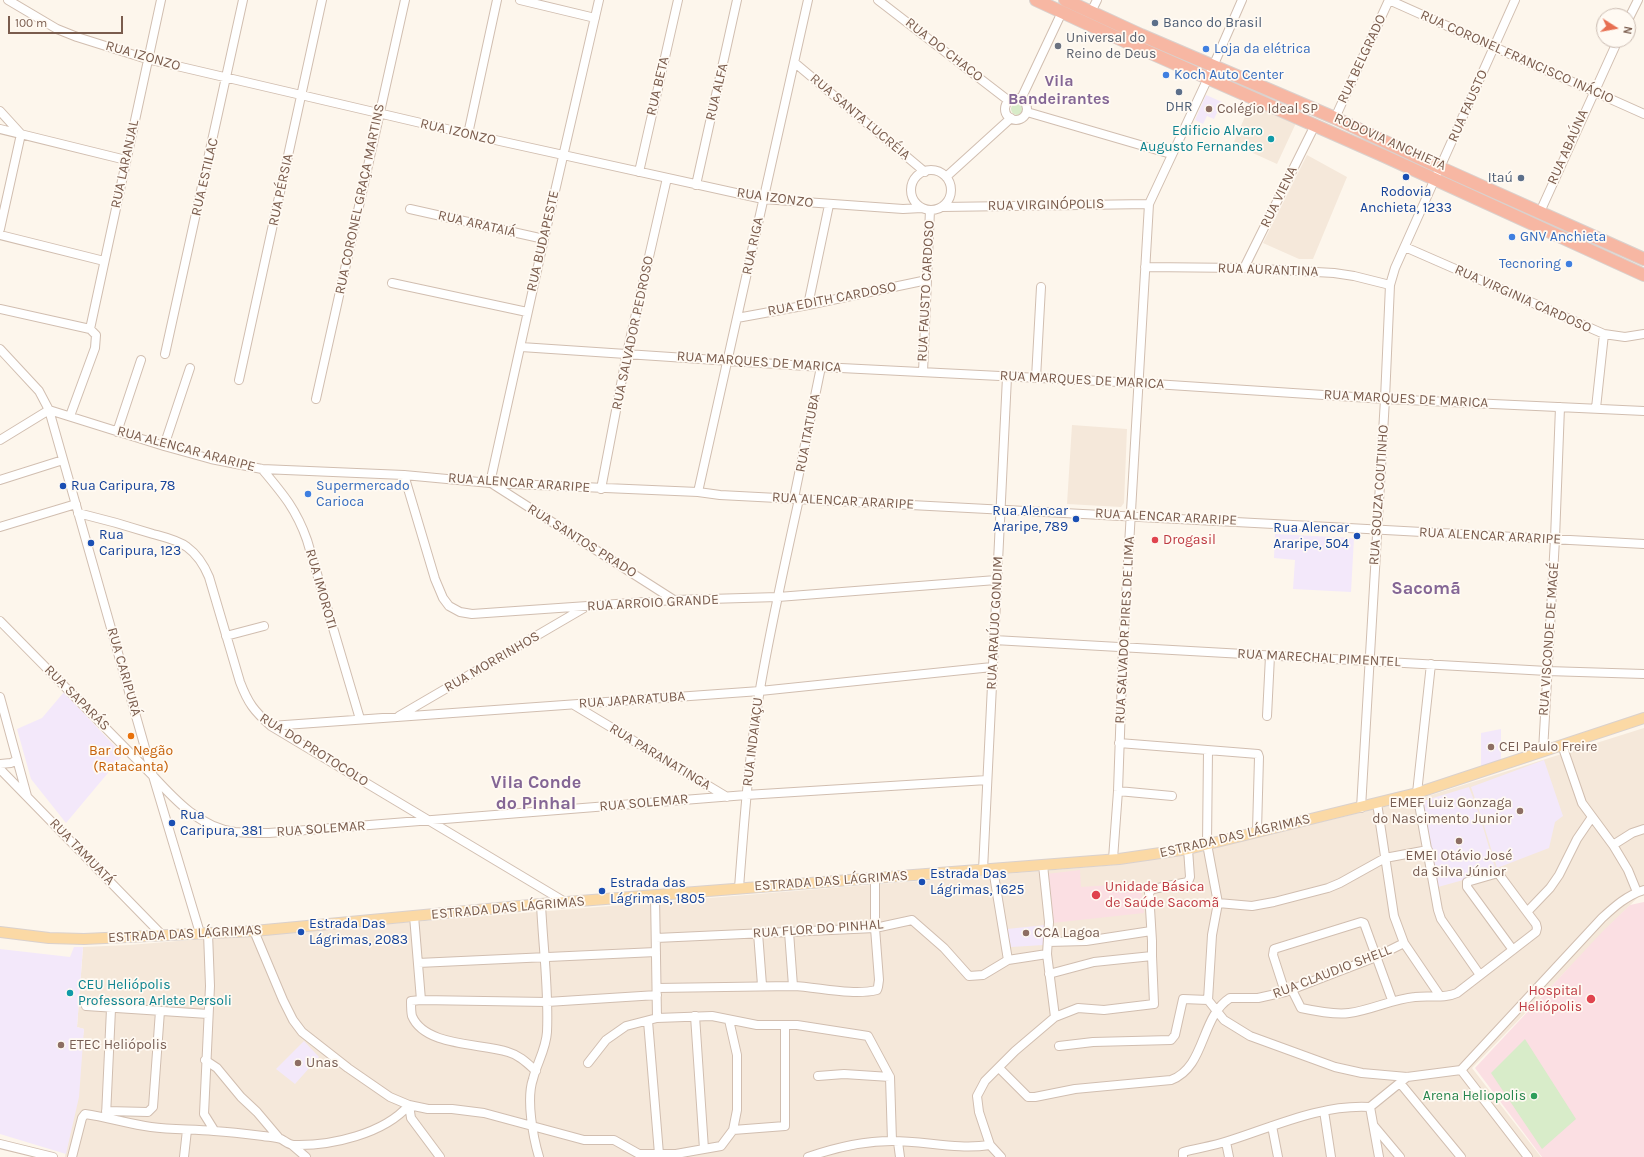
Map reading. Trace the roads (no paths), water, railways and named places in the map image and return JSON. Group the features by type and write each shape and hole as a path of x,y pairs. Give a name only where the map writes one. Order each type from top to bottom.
{"highway":[{"name":"RODOVIA ANCHIETA","path":"1036,0 1091,12 1335,118 1438,174 1644,274"},
{"name":"RODOVIA ANCHIETA","path":"1063,6 1135,46 1315,125 1438,174 1540,212 1644,259"}],"main road":[{"name":"ESTRADA DAS LÁGRIMAS","path":"0,932 49,938 84,939 254,931 541,904 1113,859 1188,849 1257,831 1361,808 1417,793 1644,718"}],"street":[{"name":"RUA IZONZO","path":"8,0 64,32 147,59 563,156 763,199 829,205 926,209"},
{"name":"RUA LARANJAL","path":"90,329 147,59 161,0"},
{"name":"RUA ESTILAC","path":"165,354 244,0"},
{"name":"RUA PÉRSIA","path":"239,380 322,0"},
{"name":"RUA CORONEL GRAÇA MARTINS","path":"316,399 405,0"},
{"path":"468,134 498,0"},
{"path":"520,0 595,18"},
{"name":"RUA BUDAPESTE","path":"490,483 521,347 527,312 599,0"},
{"name":"RUA BETA","path":"639,172 678,0"},
{"name":"RUA ALFA","path":"696,185 737,0"},
{"name":"RUA RIGA","path":"698,492 808,0"},
{"name":"RUA DO CHACO","path":"878,0 1009,101"},
{"path":"1091,12 1096,0"},
{"name":"RUA SALVADOR PIRES DE LIMA","path":"1113,859 1118,791 1123,648 1149,204 1171,154 1214,66 1242,0"},
{"name":"RUA CORONEL FRANCISCO INÁCIO","path":"1389,0 1644,114"},
{"name":"RUA BELGRADO","path":"1335,118 1389,0"},
{"name":"RUA FAUSTO","path":"1438,174 1515,0"},
{"path":"1021,99 1063,6"},
{"name":"RUA ABAÚNA","path":"1540,212 1614,48"},
{"name":"RUA SANTA LUCRÉIA","path":"795,63 924,172"},
{"path":"1013,98 1021,99 1026,104 1027,112 1020,119 1011,118 1005,109 1009,101 1013,98"},
{"path":"0,111 21,134"},
{"path":"1027,112 1171,154"},
{"path":"946,177 1011,118"},
{"name":"RUA VIENA","path":"1244,268 1315,125"},
{"path":"0,129 126,160"},
{"path":"0,229 21,134"},
{"path":"936,171 946,177 950,182 951,189 947,202 942,207 936,210 926,209 916,203 912,196 912,189 918,175 924,172 936,171"},
{"name":"RUA SOUZA COUTINHO","path":"1361,808 1378,530 1390,285 1405,247 1438,174"},
{"name":"RUA SALVADOR PEDROSO","path":"601,489 627,353 667,178"},
{"name":"RUA VIRGINÓPOLIS","path":"942,207 1149,204"},
{"path":"808,305 829,205"},
{"name":"RUA ARATAIÁ","path":"410,209 544,239"},
{"name":"RUA FAUSTO CARDOSO","path":"923,372 927,280 926,209"},
{"path":"0,235 104,261"},
{"name":"RUA VIRGINIA CARDOSO","path":"1405,247 1604,334 1625,336 1644,334"},
{"name":"RUA AURANTINA","path":"1145,267 1244,268 1334,273 1390,285"},
{"name":"RUA EDITH CARDOSO","path":"737,318 927,280"},
{"path":"392,283 527,312"},
{"path":"1036,378 1041,287"},
{"path":"0,309 90,329 96,335 96,344 70,416"},
{"path":"1596,408 1604,334"},
{"name":"RUA MARQUES DE MARICA","path":"521,347 821,367 1139,383 1385,399 1644,411"},
{"name":"RUA CARIPURÁ","path":"0,349 39,391 49,410 153,776 204,933 210,958 204,1114 214,1130"},
{"path":"117,432 141,360"},
{"name":"RUA ITATUBA","path":"778,597 821,367"},
{"path":"164,446 190,368"},
{"name":"RUA ARAÚJO GONDIM","path":"983,870 1007,377"},
{"name":"RUA VISCONDE DE MAGÉ","path":"1543,751 1555,539 1560,406"},
{"path":"1,437 49,410"},
{"name":"RUA ALENCAR ARARIPE","path":"49,410 164,446 212,459 262,469 404,475 490,483 698,492 1001,510 1131,515 1644,544"},
{"path":"0,480 63,460"},
{"name":"RUA IMOROTI","path":"262,469 286,497 299,518 307,540 360,719"},
{"name":"RUA ARROIO GRANDE","path":"404,475 435,579 443,598 449,606 460,612 472,614 674,600 778,597 996,580"},
{"name":"RUA SANTOS PRADO","path":"490,483 674,600"},
{"path":"0,527 76,504"},
{"name":"RUA DO PROTOCOLO","path":"78,513 127,526 186,546 204,564 246,697 255,712 271,726 565,902"},
{"name":"RUA INDAIAÇU","path":"739,888 746,795 760,691 778,597"},
{"name":"RUA MORRINHOS","path":"396,717 587,606"},
{"name":"RUA SAPARÁS","path":"0,621 153,776"},
{"path":"226,636 264,626"},
{"name":"RUA MARECHAL PIMENTEL","path":"994,640 1547,671 1644,674"},
{"path":"1267,716 1270,656"},
{"path":"1431,664 1417,793 1438,910 1441,919 1480,975"},
{"name":"RUA JAPARATUBA","path":"271,726 760,691 992,667"},
{"path":"0,698 27,797"},
{"name":"RUA PARANATINGA","path":"574,705 727,797"},
{"path":"1119,743 1208,751 1254,753 1259,755 1257,831"},
{"path":"1208,751 1207,844 1218,903 1212,935 1208,1000 1224,1020 1250,1036 1335,1067 1362,1073 1407,1076 1461,1070 1602,918 1620,902 1641,891 1613,845 1582,803 1562,745"},
{"path":"0,764 11,763 17,760"},
{"name":"RUA TAMUATÁ","path":"0,769 163,936"},
{"name":"RUA SOLEMAR","path":"153,776 170,795 186,809 205,822 234,832 269,833 746,795 987,780"},
{"path":"1118,791 1172,796"},
{"path":"1377,803 1394,916 1404,943 1440,996"},
{"path":"1527,912 1550,888 1577,839 1592,817"},
{"path":"1613,845 1632,834 1644,830"},
{"path":"1001,1157 990,1145 981,1122 977,1096 985,1081 1015,1051 1055,1017 1078,1008 1104,1010 1154,1004 1149,892 1153,889 1188,882 1190,877 1188,849"},
{"path":"1218,903 1252,906 1263,905 1328,888 1385,858 1428,850"},
{"path":"1043,865 1049,922 1047,954 1055,1017"},
{"path":"994,869 1008,960"},
{"path":"1392,1000 1364,924 1361,922 1273,950 1273,955 1288,991 1301,1008 1342,1013 1352,1012 1392,1000 1452,995 1457,993 1513,950 1537,930 1536,924 1498,873 1469,881 1466,884 1513,950"},
{"path":"536,1071 523,1059 510,1052 490,1047 447,1041 426,1031 416,1022 412,1015 411,1001 548,1002 657,992 762,986 814,987 837,991 877,990 879,980 875,928 875,878"},
{"path":"655,895 657,1018"},
{"path":"539,1157 529,1101 531,1086 544,1049 547,1034 548,1002 541,904"},
{"path":"414,916 422,1000"},
{"name":"RUA FLOR DO PINHAL","path":"656,938 875,928 912,920 944,948 969,976 983,975 1008,960 1047,954"},
{"path":"1048,942 1086,941 1150,930"},
{"path":"254,931 283,1000 293,1020 302,1032 348,1068 390,1097 409,1105 428,1109 452,1109 484,1113 584,1140 614,1140 639,1155 661,1156 721,1146 733,1130 737,1110 737,1055 729,1020"},
{"path":"789,932 793,986"},
{"path":"758,933 762,986"},
{"name":"RUA CLAUDIO SHELL","path":"999,1068 1028,1097 1075,1089 1171,1080 1179,1077 1188,1069 1217,1012 1230,998 1269,997 1288,991 1376,957 1404,943"},
{"path":"418,963 656,952"},
{"path":"1049,974 1094,962 1152,956"},
{"path":"1059,1046 1093,1042 1172,1040 1176,1035 1183,999 1208,1000"},
{"path":"86,1006 208,1014"},
{"path":"106,1114 111,1008"},
{"path":"72,1157 83,1116 148,1112 153,1107 160,1011"},
{"path":"695,1016 704,1149"},
{"path":"588,1063 606,1040 626,1026 657,1018 712,1016 757,1025 797,1025 868,1036 890,1077 895,1141 900,1157"},
{"path":"648,1021 661,1156"},
{"path":"733,1130 785,1126 785,1025"},
{"path":"205,1060 217,1068 240,1098 258,1112 279,1138"},
{"path":"1461,1070 1528,1157"},
{"path":"818,1076 844,1074 890,1077"},
{"path":"1183,1157 1183,1152 1226,1142 1272,1126 1324,1111 1370,1107 1407,1076"},
{"path":"1400,1083 1461,1157"},
{"path":"292,1145 334,1141 367,1133 402,1113 409,1105"},
{"path":"409,1105 411,1118 440,1157"},
{"path":"1370,1107 1379,1157"},
{"path":"1324,1111 1331,1157"},
{"path":"106,1114 150,1127 187,1130 214,1130 279,1138 292,1145 306,1157"},
{"path":"1272,1126 1278,1157"},
{"path":"1374,1126 1400,1157"},
{"path":"184,1157 187,1130"},
{"path":"808,1157 851,1146 895,1141 963,1147 990,1145"},
{"path":"1226,1142 1229,1157"},
{"path":"0,1144 53,1157"}],"place":[{"name":"Banco do Brasil","path":"1155,23"},
{"name":"Universal do Reino de Deus","path":"1058,46"},
{"name":"Loja da elétrica","path":"1206,49"},
{"name":"Koch Auto Center","path":"1166,75"},
{"name":"DHR","path":"1179,92"},
{"name":"Colégio Ideal SP","path":"1209,109"},
{"name":"Edificio Alvaro Augusto Fernandes","path":"1271,139"},
{"name":"Rodovia Anchieta, 1233","path":"1406,177"},
{"name":"Itaú","path":"1521,178"},
{"name":"GNV Anchieta","path":"1512,237"},
{"name":"Tecnoring","path":"1569,264"},
{"name":"Rua Caripura, 78","path":"63,486"},
{"name":"Supermercado Carioca","path":"308,494"},
{"name":"Rua Alencar Araripe, 789","path":"1076,519"},
{"name":"Rua Alencar Araripe, 504","path":"1357,536"},
{"name":"Drogasil","path":"1155,540"},
{"name":"Rua Caripura, 123","path":"91,543"},
{"name":"Bar do Negão (Ratacanta)","path":"131,736"},
{"name":"CEI Paulo Freire","path":"1491,747"},
{"name":"EMEF Luiz Gonzaga do Nascimento Junior","path":"1520,811"},
{"name":"Rua Caripura, 381","path":"172,823"},
{"name":"EMEI Otávio José da Silva Júnior","path":"1459,841"},
{"name":"Estrada Das Lágrimas, 1625","path":"922,882"},
{"name":"Estrada das Lágrimas, 1805","path":"602,891"},
{"name":"Unidade Básica de Saúde Sacomã","path":"1096,895"},
{"name":"Estrada Das Lágrimas, 2083","path":"301,932"},
{"name":"CCA Lagoa","path":"1026,933"},
{"name":"CEU Heliópolis Professora Arlete Persoli","path":"70,993"},
{"name":"Hospital Heliópolis","path":"1591,999"},
{"name":"ETEC Heliópolis","path":"61,1045"},
{"name":"Unas","path":"298,1063"},
{"name":"Arena Heliopolis","path":"1534,1096"}],"district":[{"name":"Vila Bandeirantes","path":"1059,90"},
{"name":"Sacomã","path":"1426,589"},
{"name":"Vila Conde do Pinhal","path":"536,793"}]}
